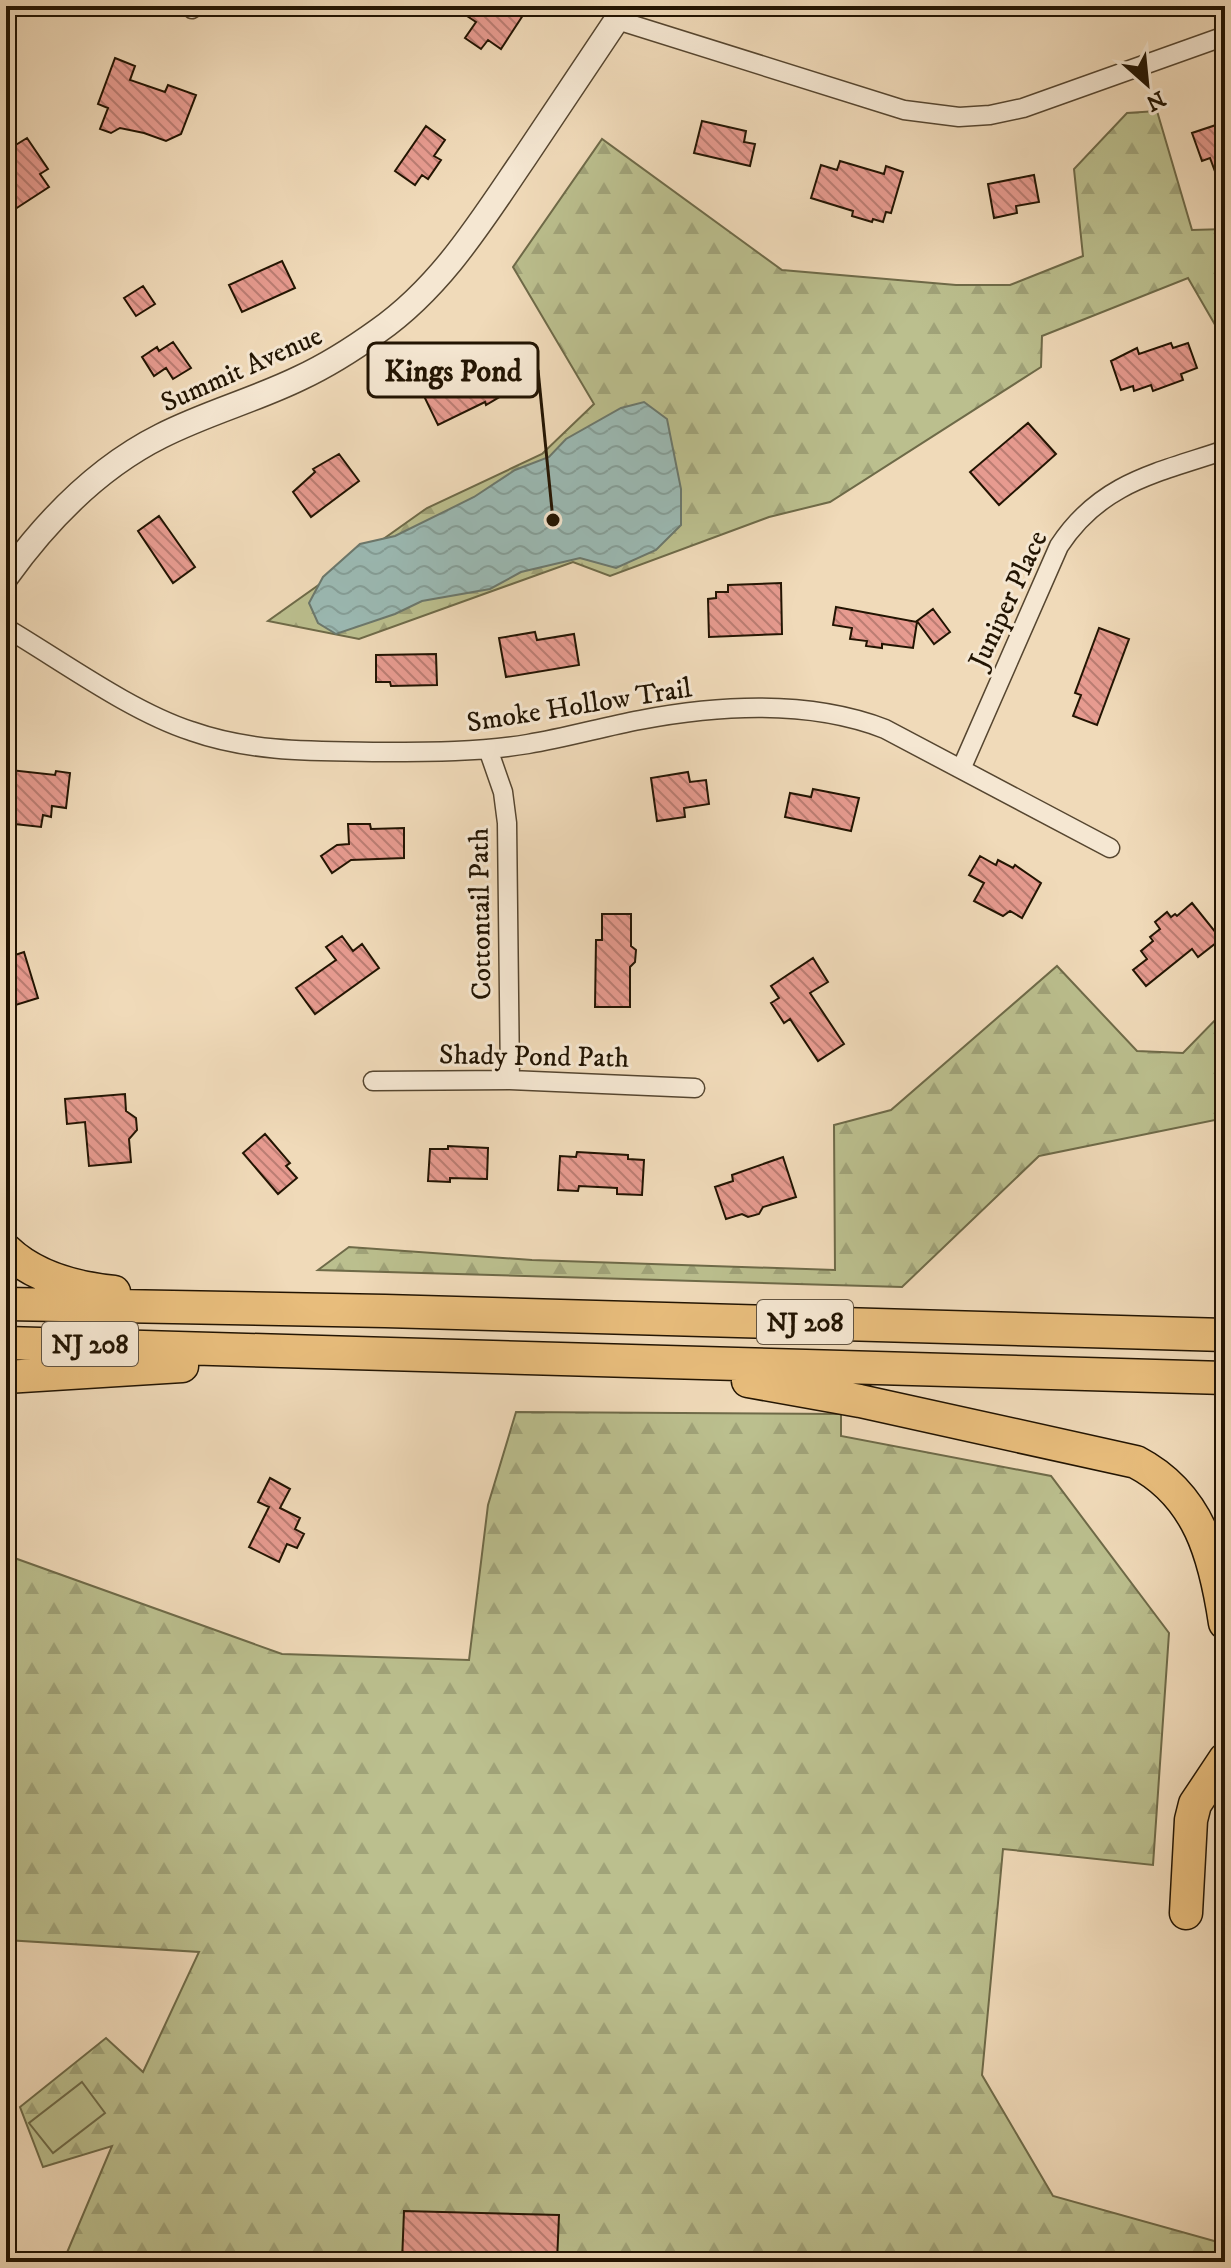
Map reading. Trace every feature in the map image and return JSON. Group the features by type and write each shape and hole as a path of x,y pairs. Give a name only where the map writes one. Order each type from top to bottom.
{"highway":[{"path":"6,1250 19,1262 41,1274 109,1291 385,1311"},
{"name":"NJ 208","path":"6,1304 385,1311 1225,1335"},
{"name":"NJ 208","path":"6,1343 1225,1378"},
{"path":"6,1377 441,1355"},
{"path":"602,1360 860,1401 1136,1462 1161,1477 1193,1513 1211,1559 1225,1623"},
{"path":"1186,1913 1188,1836 1195,1804 1225,1759"}],"street":[{"path":"621,13 904,110 959,117 1023,108 1225,36"},
{"name":"Summit Avenue","path":"6,577 27,549 80,492 118,461 160,436 299,379 343,356 417,299 469,241 621,13"},
{"name":"Juniper Place","path":"962,767 1059,546 1071,528 1088,509 1108,494 1132,482 1225,450"},
{"name":"Smoke Hollow Trail","path":"6,628 150,714 189,731 230,743 272,750 456,752 529,744 643,719 694,713 828,712 885,729 962,767 1110,848"},
{"name":"Cottontail Path","path":"488,749 503,792 507,823 510,1080"},
{"name":"Shady Pond Path","path":"373,1081 510,1080 695,1088"}],"green space":[{"path":"1157,111 1192,230 1225,229 1225,342 1188,278 1042,336 1041,367 830,502 769,517 610,576 573,562 359,639 268,621 427,508 542,454 594,404 513,267 602,139 782,270 956,285 1010,285 1083,256 1074,169 1127,113"},
{"path":"1057,966 1137,1051 1183,1053 1225,1010 1225,1118 1039,1156 902,1287 318,1270 349,1247 532,1260 835,1270 834,1125 891,1110"},
{"path":"516,1412 841,1414 841,1436 1051,1476 1169,1633 1153,1865 1003,1849 982,2075 1053,2196 1225,2244 1225,2262 63,2262 112,2146 43,2167 20,2107 106,2038 143,2072 199,1952 6,1940 6,1555 282,1654 469,1660 488,1505"},
{"path":"82,2082 105,2113 53,2153 29,2123"}],"water":[{"path":"644,402 667,419 681,489 681,525 656,550 616,568 580,558 521,572 490,589 422,601 395,614 336,634 318,623 309,603 323,577 360,544 395,536 474,497 515,470 549,457 566,439 621,408"}],"building":[{"path":"473,6 529,6 501,49 488,40 481,49 465,38 476,22 467,16"},
{"path":"115,58 135,66 130,80 165,92 168,85 196,95 181,134 166,141 120,128 111,133 100,129 108,108 98,104"},
{"path":"702,121 746,131 744,142 755,144 750,166 694,153"},
{"path":"1225,122 1223,193 1210,158 1202,161 1192,133"},
{"path":"426,126 445,140 434,156 441,160 428,179 422,175 415,185 395,171"},
{"path":"27,138 48,169 40,174 49,187 6,215 6,151"},
{"path":"840,161 884,174 886,166 903,172 891,213 886,212 883,222 852,216 853,211 811,198 821,165 837,170"},
{"path":"1034,175 1039,202 1016,206 1017,213 994,218 988,184"},
{"path":"282,261 295,288 242,312 229,285"},
{"path":"143,286 155,304 136,316 124,298"},
{"path":"173,342 191,368 173,379 166,368 154,376 142,357 157,347 159,351"},
{"path":"1171,343 1173,348 1188,343 1197,368 1181,374 1183,380 1153,391 1151,385 1134,391 1133,386 1121,390 1111,361 1137,348 1139,354"},
{"path":"504,347 511,361 507,363 518,386 486,405 485,402 438,425 422,392 428,389 425,385"},
{"path":"1028,423 1056,454 999,505 970,472"},
{"path":"339,454 359,481 311,517 293,492 315,472 313,469"},
{"path":"159,516 195,567 173,583 138,531"},
{"path":"781,583 782,634 709,637 708,599 716,598 716,592 728,592 728,585"},
{"path":"836,607 917,622 913,648 882,644 882,648 866,646 867,641 850,639 852,628 833,625"},
{"path":"933,609 950,632 934,644 917,621"},
{"path":"1099,628 1129,639 1097,725 1073,716 1081,695 1075,693"},
{"path":"535,632 537,640 574,634 579,665 506,677 499,638"},
{"path":"436,654 437,685 391,686 390,682 376,682 376,655"},
{"path":"10,770 55,775 56,771 70,773 66,808 52,806 51,817 43,815 41,827 6,823"},
{"path":"688,772 690,782 706,780 709,804 684,808 685,817 657,821 651,778"},
{"path":"813,789 859,798 851,831 785,817 790,793 811,797"},
{"path":"348,824 370,824 371,829 404,828 404,858 351,860 332,873 321,856 337,845 349,844"},
{"path":"980,856 996,865 998,860 1013,868 1015,865 1041,883 1022,918 1010,911 1003,916 974,901 984,883 969,875"},
{"path":"1192,903 1221,939 1198,957 1192,949 1146,986 1133,970 1147,959 1141,951 1153,941 1150,937 1160,929 1155,922 1167,912 1171,917 1177,916"},
{"path":"602,914 631,914 631,946 636,950 635,962 630,967 630,1007 595,1007 596,940 602,940"},
{"path":"342,936 353,951 362,944 379,968 315,1014 296,988 336,960 326,947"},
{"path":"24,952 38,998 6,1008 6,958"},
{"path":"813,958 828,982 810,993 844,1044 818,1061 790,1019 784,1023 771,1003 779,998 771,986"},
{"path":"125,1094 126,1111 136,1118 137,1130 129,1139 131,1162 89,1166 85,1122 67,1124 65,1099"},
{"path":"265,1134 290,1163 286,1166 297,1178 278,1194 243,1153"},
{"path":"448,1146 488,1148 487,1179 428,1181 430,1149 448,1149"},
{"path":"577,1152 628,1155 628,1159 644,1160 642,1195 617,1194 617,1188 579,1186 578,1191 558,1190 560,1156 576,1157"},
{"path":"783,1157 796,1197 763,1207 759,1214 748,1217 742,1214 726,1219 715,1187 733,1181 732,1175"},
{"path":"270,1478 290,1489 280,1508 300,1518 295,1529 304,1534 297,1548 287,1544 279,1562 249,1547 269,1507 258,1502"},
{"path":"404,2211 559,2215 557,2262 402,2262"}],"place":[{"name":"Kings Pond","path":"553,520"}]}
